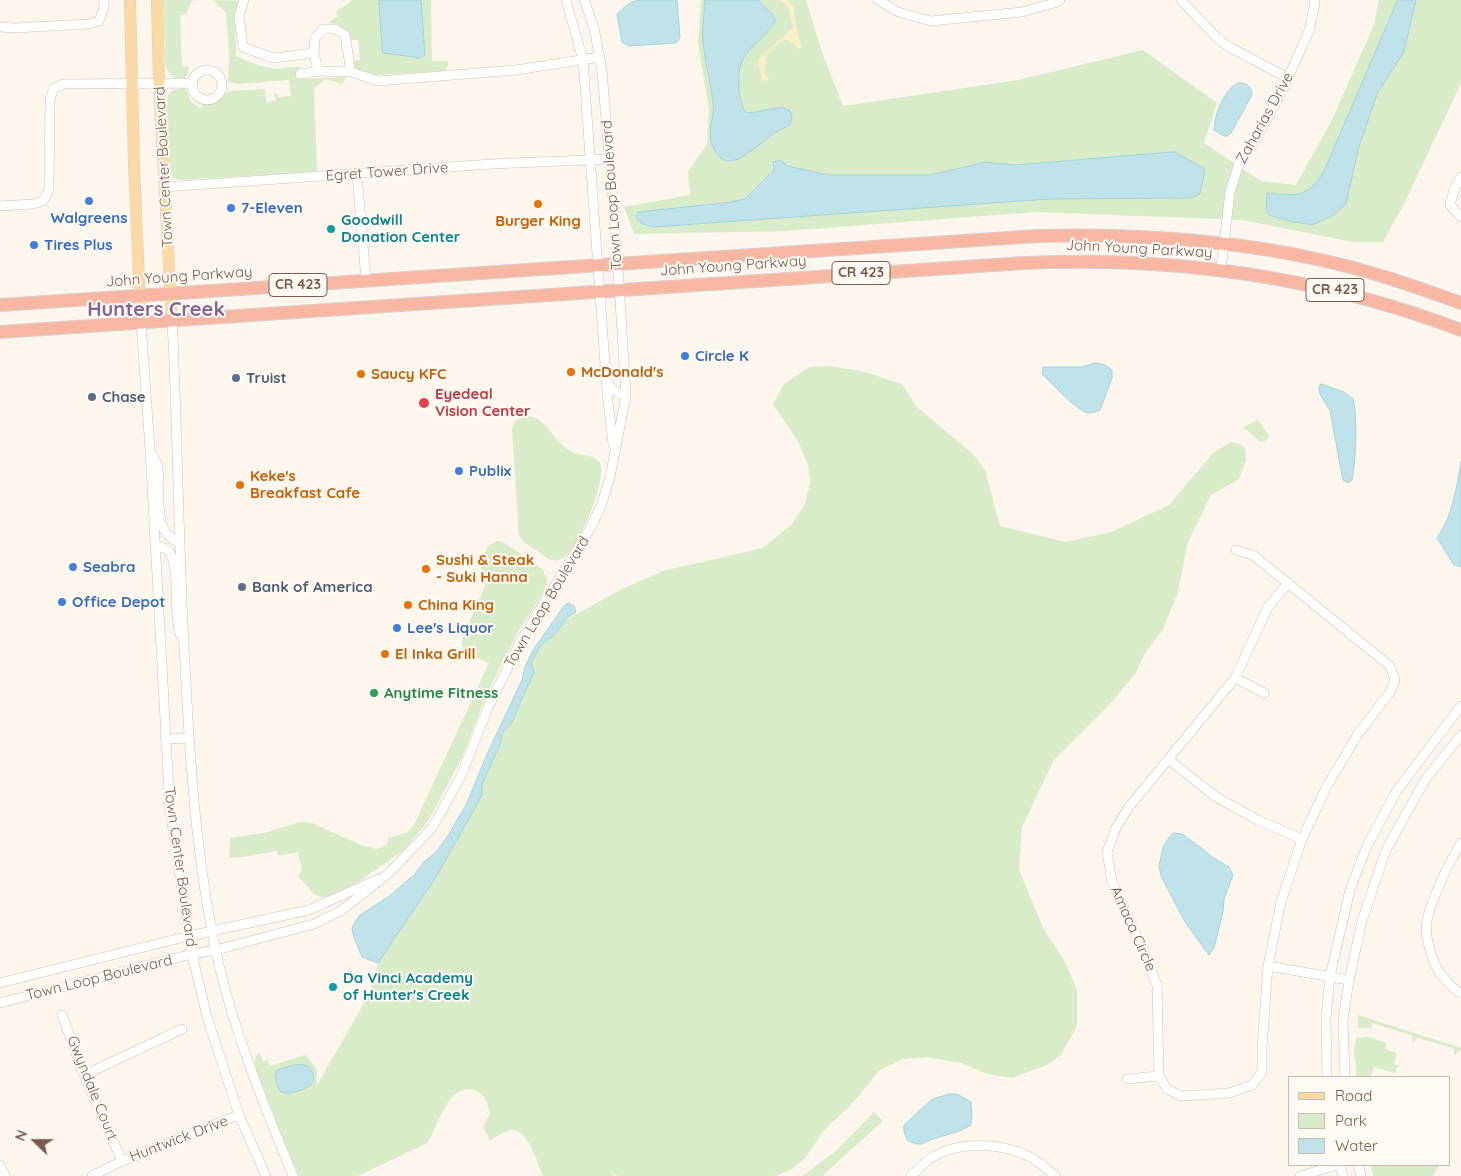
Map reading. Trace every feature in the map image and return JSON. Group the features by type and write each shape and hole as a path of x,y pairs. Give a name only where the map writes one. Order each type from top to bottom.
{"highway":[{"name":"John Young Parkway","path":"0,305 1038,236 1131,235 1225,243 1319,259 1390,278 1461,303"},
{"name":"John Young Parkway","path":"0,332 1062,261 1146,262 1221,269 1264,276 1330,289 1403,309 1461,330"}],"main road":[{"name":"Town Center Boulevard","path":"130,0 131,82 141,323"},
{"name":"Town Center Boulevard","path":"157,0 159,83 172,320"}],"street":[{"path":"0,27 15,28 99,21 104,8 104,0"},
{"path":"244,0 239,16 243,47 273,58 314,53"},
{"name":"Town Loop Boulevard","path":"566,0 583,60 606,380 614,452"},
{"path":"878,0 898,12 931,21 1022,12 1054,4 1060,0"},
{"path":"1181,0 1218,39 1231,48 1288,78"},
{"name":"Zaharias Drive","path":"1221,269 1230,192 1239,164 1258,135 1288,78 1309,32 1314,0"},
{"name":"Town Loop Boulevard","path":"0,1003 314,924 342,910 389,873 432,828 461,776 488,708 521,640 591,528 601,506 610,477 626,396 618,264 602,71 588,1"},
{"path":"318,71 314,53 315,38 323,29 335,29 345,35 351,72"},
{"path":"300,74 318,71 351,72 378,80 516,70 600,57"},
{"path":"0,206 33,204 44,201 49,190 50,99 54,88 64,84 193,83"},
{"name":"Egret Tower Drive","path":"164,187 609,159"},
{"path":"357,174 366,280"},
{"path":"1461,176 1454,190 1450,205 1461,217"},
{"name":"Town Center Boulevard","path":"172,320 178,427 184,646 189,738 201,870 212,932 227,996 258,1090 293,1176"},
{"name":"Town Center Boulevard","path":"141,323 170,810 192,954 207,1017 239,1115 266,1176"},
{"path":"606,380 611,389 616,393 626,396"},
{"name":"Town Center Boulevard","path":"150,449 157,466 160,519 164,532 171,540 180,543"},
{"name":"Town Center Boulevard","path":"155,546 164,547 171,554 174,566 177,624 184,646"},
{"path":"1127,1079 1159,1076 1167,1089 1181,1096 1229,1093 1252,1084 1262,1072 1268,966 1281,902 1302,839 1327,786 1358,734 1390,692 1395,680 1390,666 1253,555 1236,550"},
{"name":"Amaca Circle","path":"1159,1076 1157,985 1143,949 1112,882 1108,852 1116,828 1129,807 1235,678 1268,607 1288,584"},
{"path":"1235,678 1264,693"},
{"path":"1327,1076 1326,1018 1330,976 1350,890 1368,846 1396,792 1461,706"},
{"path":"1345,1076 1343,1020 1349,980 1362,921 1386,850 1425,780 1461,735"},
{"path":"165,739 189,738"},
{"path":"1168,759 1216,797 1258,820 1302,839"},
{"path":"1461,843 1440,885 1427,922 1430,952 1439,973 1456,991 1461,993"},
{"name":"Town Loop Boulevard","path":"0,983 189,936 309,910 389,873"},
{"path":"1268,966 1349,980"},
{"name":"Gwyndale Court","path":"62,1015 84,1076 122,1161"},
{"path":"84,1076 182,1029"},
{"name":"Huntwick Drive","path":"92,1176 122,1161 239,1115"},
{"path":"911,1176 929,1160 954,1149 973,1145 1000,1147 1019,1152 1037,1161 1055,1176"},
{"path":"0,1165 5,1176"},
{"path":"1300,1176 1335,1166"}],"green space":[{"path":"163,0 197,0 192,1 186,14 180,16 182,66 189,67 188,74 184,79 176,78 167,70 165,62"},
{"path":"211,0 239,1 235,13 236,56 260,66 276,69 300,66 302,79 346,77 342,84 326,79 314,88 317,172 178,180 172,177 169,171 167,97 172,91 185,88 192,103 201,108 203,102 216,101 229,91 265,89 266,102 276,101 274,91 279,97 291,96 289,80 238,84 228,82 229,54 226,13"},
{"path":"351,0 431,0 432,61 448,61 445,71 375,75 354,68 353,61 360,60 358,40 350,40 349,33 337,24 328,23 338,16 336,11 350,3"},
{"path":"701,0 806,0 822,52 843,106 1018,80 1143,50 1217,103 1204,143 1261,181 1296,185 1331,122 1374,25 1379,0 1461,0 1461,83 1406,200 1383,242 1353,242 1242,220 1035,212 786,231 634,234 624,207 690,195 688,172 707,144 709,109 698,45"},
{"path":"829,366 866,372 902,384 917,407 974,455 985,470 1000,526 1066,542 1111,532 1169,505 1214,452 1231,442 1240,444 1245,448 1246,460 1239,479 1211,495 1188,542 1177,595 1162,631 1145,653 1135,674 1110,704 1054,760 1022,827 1019,870 1044,930 1064,960 1077,990 1077,1026 1061,1055 1047,1065 1012,1078 987,1074 961,1063 927,1057 903,1059 880,1070 850,1106 825,1129 805,1158 791,1170 775,1176 618,1176 609,1172 614,1176 543,1176 531,1147 522,1134 511,1130 490,1140 483,1127 490,1114 485,1099 478,1091 465,1090 457,1093 450,1099 427,1143 358,1176 299,1176 256,1069 255,1060 257,1054 259,1052 263,1061 268,1060 270,1066 307,1056 317,1070 317,1085 372,986 379,960 438,874 482,795 482,784 500,745 503,731 511,724 534,672 531,663 541,645 555,634 564,621 620,590 663,571 763,548 792,524 804,506 810,484 808,465 799,443 773,404 784,384 809,367"},
{"path":"523,416 537,418 563,446 576,453 591,456 600,463 599,484 589,516 574,546 566,556 559,560 551,560 546,557 525,543 519,535 512,429 515,421"},
{"path":"1258,420 1270,437 1263,442 1259,441 1243,427"},
{"path":"497,541 503,542 544,570 547,583 544,592 519,630 500,667 462,758 428,821 403,851 349,888 328,897 320,897 314,894 298,876 302,870 298,852 278,856 277,851 229,858 230,838 264,833 300,822 312,823 361,845 377,849 387,844 388,838 408,832 414,825 489,663 467,652 462,644 462,639 485,586 486,580 480,565 488,546"},
{"path":"1358,1015 1461,1048 1461,1051 1454,1055 1454,1048 1417,1038 1414,1042 1412,1041 1413,1036 1372,1023 1371,1028 1358,1028"},
{"path":"1369,1037 1387,1043 1385,1049 1397,1053 1394,1064 1399,1066 1396,1068 1395,1073 1374,1067 1370,1076 1357,1076 1354,1052 1356,1038"},
{"path":"874,1112 883,1121 823,1175 825,1176 802,1176 836,1151"},
{"path":"1371,1166 1439,1166 1433,1176 1373,1176"}],"sand":[{"path":"781,0 787,0 794,7 801,47 797,49 789,41 785,40 778,44 766,55 764,71 769,80 762,81 758,60 793,28 789,9"}],"water":[{"path":"379,0 421,0 425,55 421,58 383,53"},
{"path":"638,0 677,0 680,38 676,43 628,46 622,42 617,14 628,4"},
{"path":"705,0 758,0 772,14 776,21 745,56 739,74 739,93 745,112 749,113 783,107 790,111 792,117 790,125 776,132 746,155 733,161 721,158 711,141 710,131 713,103 704,50 703,21"},
{"path":"1398,0 1416,0 1404,52 1377,94 1358,150 1346,204 1334,215 1312,225 1269,215 1266,208 1267,193 1300,194 1312,187 1324,171"},
{"path":"1238,83 1248,85 1252,95 1231,133 1224,136 1214,130 1216,118 1224,97"},
{"path":"1175,152 1205,169 1200,194 1191,198 1049,199 653,227 643,224 636,218 638,212 745,199 774,170 773,162 781,160 787,166 829,175 931,175 985,162 1014,165"},
{"path":"1096,363 1105,365 1112,370 1112,378 1100,410 1089,413 1075,405 1042,374 1043,367 1081,367"},
{"path":"1321,384 1344,392 1353,399 1356,417 1355,461 1352,480 1348,483 1343,480 1330,411 1320,394 1319,388"},
{"path":"1461,462 1461,567 1454,565 1437,538 1450,511"},
{"path":"569,603 574,606 576,612 567,618 555,634 541,645 531,663 534,672 511,724 503,731 500,745 482,784 482,795 438,874 378,963 362,957 354,938 352,929 354,923 360,915 388,897 414,875 424,862 436,852 449,834 467,803 487,754 522,680 525,667 533,650 564,606"},
{"path":"1173,833 1182,834 1212,857 1229,867 1233,875 1224,899 1223,912 1214,948 1209,955 1185,922 1161,876 1159,866 1163,847"},
{"path":"294,1065 308,1066 313,1074 313,1082 311,1085 297,1091 283,1093 278,1088 275,1075 278,1070"},
{"path":"949,1094 957,1094 971,1102 971,1125 922,1144 908,1141 904,1132 904,1125 931,1100"}],"place":[{"name":"Walgreens","path":"89,201"},
{"name":"Burger King","path":"538,204"},
{"name":"7-Eleven","path":"231,208"},
{"name":"Goodwill Donation Center","path":"331,229"},
{"name":"Tires Plus","path":"34,245"},
{"name":"Circle K","path":"685,356"},
{"name":"McDonald's","path":"571,372"},
{"name":"Saucy KFC","path":"361,374"},
{"name":"Truist","path":"236,378"},
{"name":"Chase","path":"92,397"},
{"name":"Eyedeal Vision Center","path":"424,403"},
{"name":"Publix","path":"459,471"},
{"name":"Keke's Breakfast Cafe","path":"240,485"},
{"name":"Seabra","path":"73,567"},
{"name":"Sushi & Steak - Suki Hanna","path":"426,569"},
{"name":"Bank of America","path":"242,587"},
{"name":"Office Depot","path":"62,602"},
{"name":"China King","path":"408,605"},
{"name":"Lee's Liquor","path":"397,628"},
{"name":"El Inka Grill","path":"385,654"},
{"name":"Anytime Fitness","path":"374,693"},
{"name":"Da Vinci Academy of Hunter's Creek","path":"333,987"}],"district":[{"name":"Hunters Creek","path":"156,310"}]}
